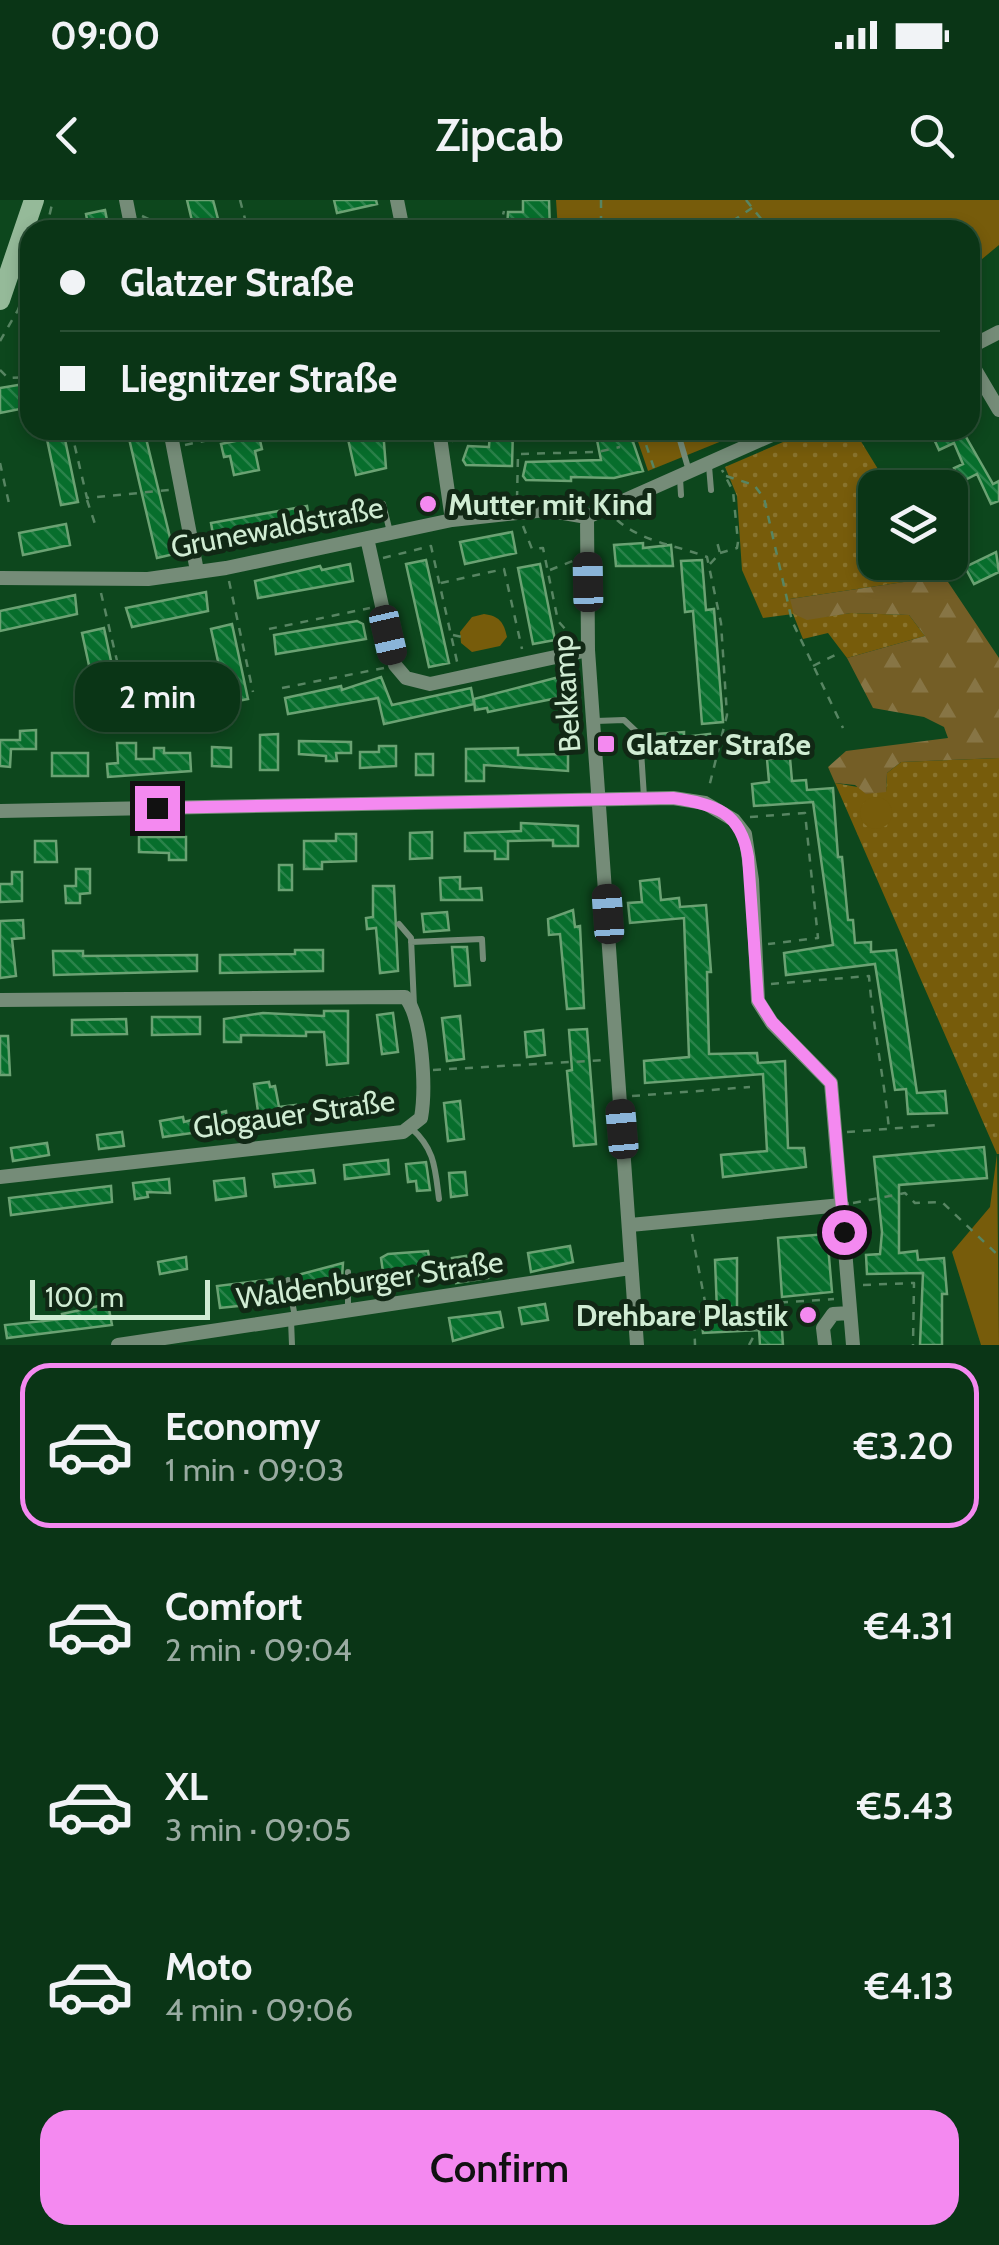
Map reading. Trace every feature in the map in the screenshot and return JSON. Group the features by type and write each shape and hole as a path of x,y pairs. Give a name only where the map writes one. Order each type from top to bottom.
{"street":[{"path":"0,300 20,241"},
{"path":"980,379 999,410"},
{"path":"172,440 197,572"},
{"path":"441,440 452,520"},
{"path":"587,517 761,440"},
{"name":"Grunewaldstraße","path":"0,578 148,579 226,568 452,520 546,510 587,517"},
{"name":"Bekkamp","path":"587,517 588,650 638,1345"},
{"path":"367,538 395,665 418,684 588,650"},
{"path":"0,811 644,801 704,803 734,820 744,834 747,850 758,1000 772,1022 831,1083 852,1345"},
{"path":"0,1000 390,994 405,997 414,1006"},
{"name":"Glogauer Straße","path":"0,1177 411,1128 422,1118 414,1006"},
{"path":"630,1225 842,1205"},
{"name":"Waldenburger Straße","path":"118,1345 630,1268"},
{"path":"824,1345 823,1328 848,1299"}],"lane":[{"path":"679,440 684,474 681,494"},
{"path":"708,464 711,490"},
{"path":"383,504 390,533"},
{"path":"595,721 624,720 640,735 644,801"},
{"path":"399,924 412,942 414,1006"},
{"path":"412,942 482,939 483,959"},
{"path":"411,1128 428,1142 434,1155 439,1199"},
{"path":"348,1272 348,1310"},
{"path":"288,1280 292,1345"}],"path":[{"path":"746,200 762,220"},
{"path":"127,204 155,220"},
{"path":"734,220 752,208"},
{"path":"502,220 504,210"},
{"path":"0,342 20,304"},
{"path":"73,440 97,530"},
{"path":"174,448 210,440"},
{"path":"644,440 660,485"},
{"path":"0,463 10,508"},
{"path":"709,565 720,553 737,548 733,491 726,476 754,485 764,498 780,580 811,667 843,728"},
{"path":"87,498 181,488"},
{"path":"605,509 635,536 707,557 721,623 728,715 704,803"},
{"path":"717,542 720,553"},
{"path":"372,561 431,546 461,678"},
{"path":"548,571 588,555"},
{"path":"226,568 254,692"},
{"path":"439,583 504,569 526,664"},
{"path":"98,578 126,699"},
{"path":"269,628 381,605"},
{"path":"451,634 466,638"},
{"path":"811,667 837,654"},
{"path":"282,688 395,665"},
{"path":"734,820 805,813 818,938 756,945"},
{"path":"757,986 868,976 889,1129"},
{"path":"421,1071 616,1059"},
{"path":"620,1097 750,1087"},
{"path":"836,1134 938,1125"},
{"path":"842,1205 904,1193 915,1203 942,1202 999,1256"},
{"path":"683,1220 696,1241 706,1307 694,1316 695,1345"},
{"path":"749,1345 756,1332 759,1304 848,1299 914,1283 913,1345"}],"shaded area":[{"path":"556,200 999,200 999,245 980,261 980,220 557,220"},
{"path":"637,440 724,440 648,471"},
{"path":"788,440 860,440 879,470 858,470 858,580 917,580 790,599 807,619 851,613 909,615 925,636 847,658 828,633 803,639 793,614 763,618 742,570 737,496 725,467"},
{"path":"484,614 500,621 507,637 500,646 472,652 461,643 460,632 472,617"},
{"path":"999,758 997,1154 835,783 886,792 887,773 901,762"},
{"path":"876,797 887,802 892,813 887,824 876,829 865,824 860,813 865,802"},
{"path":"997,1154 999,1345 981,1345 952,1252 990,1207"}],"green space":[{"path":"917,580 947,580 999,658 999,758 901,762 887,773 886,792 866,794 855,785 835,783 828,767 846,751 948,738 944,727 924,717 873,708 847,658 925,636 909,615 851,613 807,620 794,614 790,599"}],"building":[{"path":"187,200 213,200 218,219 192,220"},
{"path":"334,200 376,200 377,204 337,213"},
{"path":"523,200 549,200 550,220 508,220 508,212 523,212"},
{"path":"105,210 107,220 87,220 86,214"},
{"path":"20,385 20,409 0,413 0,388"},
{"path":"47,440 65,440 78,502 61,505"},
{"path":"129,440 146,440 174,554 157,558"},
{"path":"260,440 262,449 255,451 259,470 234,475 230,456 224,457 221,444"},
{"path":"348,440 384,440 386,468 356,475"},
{"path":"489,440 513,440 512,466 466,465 463,460 468,446 489,447"},
{"path":"597,440 632,440 643,471 614,478 571,477 571,481 526,480 523,476 526,462 601,460"},
{"path":"934,440 968,440 993,484 999,481 999,501 991,504 977,474 968,478 968,470 955,470 963,464 954,443 939,450"},
{"path":"307,506 310,523 214,540 211,523"},
{"path":"66,524 70,545 23,555 19,533"},
{"path":"512,532 516,553 465,564 460,542"},
{"path":"643,543 643,548 671,545 673,566 616,566 614,545"},
{"path":"996,552 999,572 974,584 968,566"},
{"path":"426,560 449,663 429,667 406,564"},
{"path":"702,560 706,610 714,609 723,722 702,724 693,611 685,612 681,561"},
{"path":"350,564 353,581 258,598 255,581 320,566 322,570"},
{"path":"540,564 555,640 533,644 518,568"},
{"path":"206,592 208,611 132,627 126,608"},
{"path":"75,595 77,614 0,631 0,611"},
{"path":"357,621 363,624 366,639 276,654 274,635"},
{"path":"232,624 248,699 227,703 211,629"},
{"path":"104,628 120,703 98,707 82,633"},
{"path":"381,677 392,705 471,688 474,704 384,724 378,698 288,714 285,698 341,686 342,690"},
{"path":"559,677 567,696 488,712 487,708 475,710 474,699"},
{"path":"36,730 36,749 11,749 10,767 0,766 0,740 20,740 20,731"},
{"path":"684,732 684,737 710,734 712,755 658,755 656,734"},
{"path":"278,734 278,770 260,770 260,735"},
{"path":"299,741 351,742 351,753 336,753 337,761 326,761 326,756 299,754"},
{"path":"117,743 136,743 136,759 154,759 154,748 164,748 164,753 190,753 191,771 108,777 107,764 118,763"},
{"path":"379,746 396,746 396,766 360,768 360,752 379,752"},
{"path":"212,747 231,748 231,767 212,766"},
{"path":"518,748 518,755 568,754 568,771 484,765 484,781 466,781 466,749"},
{"path":"52,753 88,753 88,776 52,776"},
{"path":"416,754 433,754 433,775 416,775"},
{"path":"790,758 792,781 806,780 807,790 833,788 838,857 842,857 848,920 853,920 855,943 871,942 871,952 896,950 917,1093 945,1091 947,1113 908,1114 906,1089 895,1090 875,964 786,975 784,953 833,945 813,802 754,806 752,784 769,782 767,759"},
{"path":"521,823 578,826 578,846 553,846 553,840 508,841 508,859 495,859 495,851 465,851 465,833 521,831"},
{"path":"432,832 432,858 410,859 410,833"},
{"path":"336,834 356,834 356,861 322,862 322,869 304,869 304,841 336,841"},
{"path":"139,837 186,837 186,860 169,860 169,853 139,852"},
{"path":"35,841 56,841 57,862 35,862"},
{"path":"279,865 292,865 292,890 279,890"},
{"path":"76,869 90,869 90,893 80,894 80,903 66,903 65,886 76,886"},
{"path":"12,872 22,872 22,901 0,902 0,884 12,884"},
{"path":"460,877 460,889 481,888 482,900 441,900 440,878"},
{"path":"659,879 661,900 679,898 680,907 706,905 711,972 707,972 709,1054 757,1053 758,1063 785,1061 788,1148 804,1148 806,1167 723,1177 721,1155 767,1151 763,1074 645,1083 644,1061 689,1057 684,918 630,923 628,903 642,902 640,881"},
{"path":"373,886 394,886 398,971 380,973 376,928 367,929 366,918 373,917"},
{"path":"573,910 575,927 580,926 584,1008 567,1009 560,934 549,935 548,919"},
{"path":"447,912 449,930 424,932 422,914"},
{"path":"23,920 24,938 12,939 16,976 0,978 0,921"},
{"path":"452,947 467,947 470,985 455,986"},
{"path":"295,950 323,950 323,971 220,973 220,955 295,954"},
{"path":"53,951 83,951 83,956 197,955 197,971 54,975"},
{"path":"324,1011 348,1011 348,1063 327,1065 324,1032 306,1032 306,1036 241,1035 241,1042 224,1042 224,1019 263,1013 324,1016"},
{"path":"393,1013 398,1052 382,1054 377,1015"},
{"path":"460,1016 464,1059 447,1061 442,1018"},
{"path":"152,1017 200,1017 200,1034 152,1035"},
{"path":"126,1019 127,1034 72,1035 72,1020"},
{"path":"587,1029 596,1144 574,1146 567,1071 572,1070 569,1030"},
{"path":"543,1030 545,1055 527,1057 525,1032"},
{"path":"0,1036 8,1036 10,1075 0,1075"},
{"path":"269,1082 270,1087 275,1086 279,1107 296,1105 298,1121 260,1125 254,1084"},
{"path":"373,1094 375,1110 340,1115 338,1100"},
{"path":"460,1101 464,1139 448,1141 444,1103"},
{"path":"226,1111 228,1128 163,1137 160,1121 183,1117 184,1122"},
{"path":"122,1132 124,1146 99,1149 97,1135"},
{"path":"47,1143 49,1155 13,1161 11,1148"},
{"path":"984,1147 987,1178 899,1185 899,1253 917,1251 918,1260 944,1258 947,1294 942,1294 942,1345 920,1345 923,1273 867,1274 866,1255 880,1254 882,1232 874,1157"},
{"path":"388,1160 389,1174 345,1179 344,1165"},
{"path":"426,1162 430,1190 417,1191 416,1181 408,1182 406,1164"},
{"path":"313,1170 315,1183 275,1187 273,1174"},
{"path":"465,1172 467,1195 451,1197 449,1173"},
{"path":"244,1178 246,1196 216,1200 214,1181"},
{"path":"169,1179 170,1193 147,1192 148,1197 135,1199 133,1183"},
{"path":"111,1186 112,1202 11,1215 9,1198"},
{"path":"827,1234 832,1292 782,1297 778,1238"},
{"path":"570,1246 573,1262 531,1272 528,1253"},
{"path":"428,1251 432,1274 419,1276 418,1266 383,1272 381,1258 388,1254"},
{"path":"466,1256 468,1264 485,1261 488,1278 456,1283 452,1258"},
{"path":"186,1257 187,1269 160,1274 158,1262"},
{"path":"737,1258 737,1310 753,1311 753,1318 781,1316 783,1345 760,1345 759,1330 703,1333 701,1315 717,1311 715,1260"},
{"path":"343,1263 341,1292 334,1293 333,1286 299,1299 294,1276"},
{"path":"282,1278 285,1301 220,1308 217,1286"},
{"path":"108,1304 112,1325 7,1338 5,1325 63,1319 62,1314"},
{"path":"545,1304 548,1320 522,1324 519,1308"},
{"path":"500,1312 503,1327 453,1341 449,1318"}],"place":[{"name":"Mutter mit Kind","path":"428,504"},
{"name":"Glatzer Straße","path":"606,744"},
{"name":"Drehbare Plastik","path":"808,1315"}],"route":[{"path":"157,808 673,798 704,803 734,820 744,834 752,880 758,1000 772,1022 831,1083 844,1232"}]}
